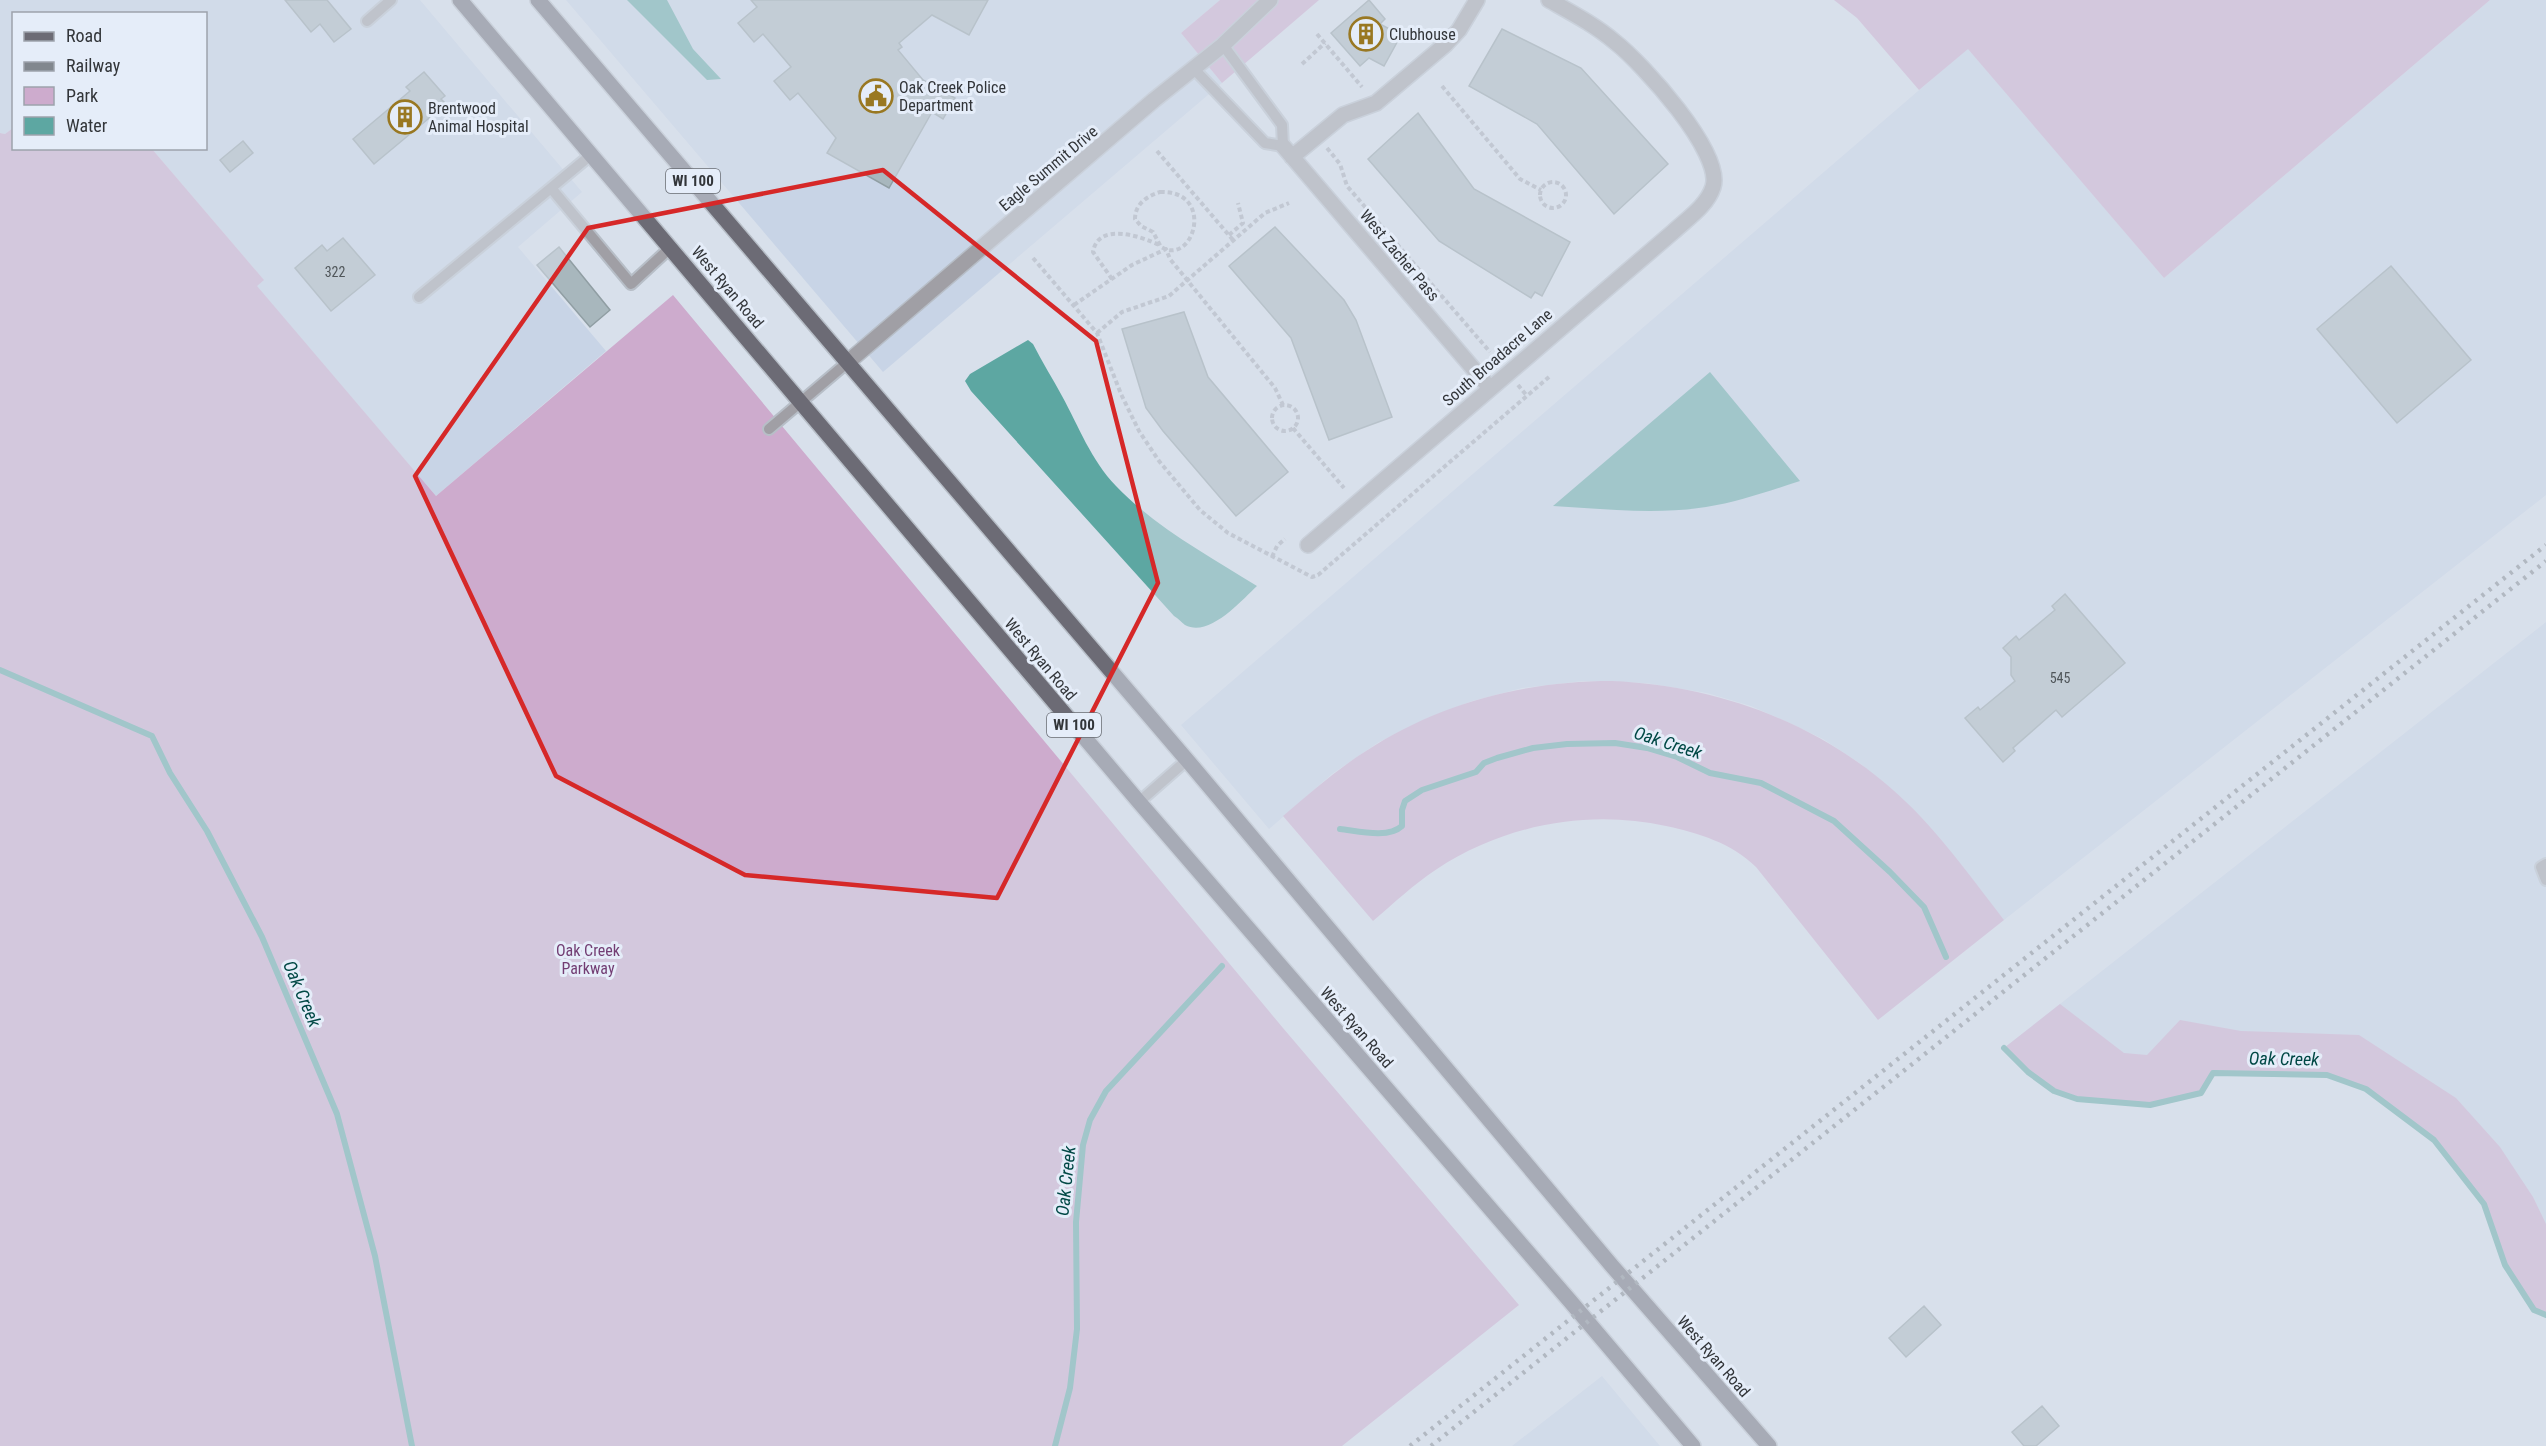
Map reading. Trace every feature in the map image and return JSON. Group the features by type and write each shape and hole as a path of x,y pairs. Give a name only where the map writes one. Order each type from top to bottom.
{"main road":[{"name":"West Ryan Road","path":"460,0 1138,802 1570,1301 1692,1446"},
{"name":"West Ryan Road","path":"538,0 1187,760 1612,1266 1769,1446"}],"street":[{"name":"Eagle Summit Drive","path":"848,362 1154,100 1223,45 1270,0"},
{"path":"1288,151 1343,115 1376,103 1446,44 1459,30 1477,0"},
{"name":"South Broadacre Lane","path":"1308,545 1673,231 1709,196 1714,178 1709,159 1660,86 1617,43 1594,26 1549,0"},
{"name":"West Zacher Pass","path":"1288,151 1489,387"}],"lane":[{"path":"367,21 391,0"},
{"name":"West Zacher Pass","path":"1223,45 1282,126 1288,151"},
{"name":"West Zacher Pass","path":"1194,69 1265,143 1288,151"},
{"path":"419,297 592,154"},
{"path":"551,188 631,284 671,248"},
{"path":"769,429 848,362"},
{"path":"1138,802 1187,760"},
{"path":"2546,864 2541,867 2546,880"}],"path":[{"path":"1317,34 1362,87"},
{"path":"1302,64 1325,44"},
{"path":"1442,86 1520,179 1541,190"},
{"path":"1325,147 1341,165 1347,186 1490,352"},
{"path":"1157,151 1233,240"},
{"path":"1556,182 1563,187 1565,199 1560,205 1548,206 1542,201 1541,190 1548,183 1556,182"},
{"path":"1112,279 1093,252 1095,244 1106,237 1117,234 1141,236 1163,248 1180,248 1192,235 1195,220 1187,201 1179,195 1166,192 1148,197 1139,206 1135,215 1137,223 1153,232 1163,248 1187,280 1275,388 1283,405"},
{"path":"1187,201 1194,194"},
{"path":"1229,235 1244,223 1238,203"},
{"path":"1097,333 1122,312 1169,296 1265,213 1289,203"},
{"path":"1141,236 1144,227"},
{"path":"1237,228 1241,234"},
{"path":"1074,305 1132,265 1163,248"},
{"path":"1033,258 1097,333 1127,408 1147,444 1208,518 1272,557 1311,577 1318,575 1549,377"},
{"path":"1516,383 1527,396"},
{"path":"1283,405 1290,406 1296,412 1298,421 1293,428 1281,430 1273,421 1275,410 1283,405"},
{"path":"1487,419 1493,426"},
{"path":"1293,428 1344,488"},
{"path":"1272,557 1277,546 1285,539"}],"highlighted area":[{"path":"883,170 1096,341 1158,583 997,898 745,875 556,776 415,476 588,228"}],"shaded area":[{"path":"0,0 420,0 582,192 518,247 606,351 436,496 256,286 263,279 153,150 207,150 207,12 12,12 12,129 5,134 0,133"},
{"path":"566,0 1220,0 1181,33 1222,83 883,372"},
{"path":"2490,0 2546,0 2546,495 2004,920 1920,816 1861,764 1823,739 1792,724 1751,706 1707,693 1646,683 1583,681 1522,688 1472,701 1430,717 1379,742 1332,774 1269,829 1181,725 1968,48 2164,278"},
{"path":"2546,622 2546,1315 2534,1310 2505,1265 2484,1204 2434,1140 2366,1089 2327,1075 2213,1073 2201,1093 2150,1105 2077,1099 2054,1091 2028,1072 2004,1048"},
{"path":"1602,1376 1660,1446 1512,1446"}],"green space":[{"path":"1220,0 1319,0 1222,83 1181,33"},
{"path":"1834,0 2490,0 2164,278 1968,49 1919,90 1857,18"},
{"name":"Oak Creek Parkway","path":"12,129 12,150 153,150 264,280 257,286 436,496 673,295 1283,1028 1519,1305 1342,1446 0,1446 0,133 5,134"},
{"path":"1612,681 1698,692 1780,719 1818,737 1855,760 1921,817 2004,920 1878,1020 1756,867 1736,851 1702,836 1666,826 1606,819 1547,825 1518,832 1490,841 1437,869 1373,921 1283,816 1355,758 1394,734 1423,720 1453,708 1515,690 1579,682"},
{"path":"2060,1004 2124,1053 2147,1055 2180,1020 2241,1031 2359,1035 2456,1098 2500,1147 2533,1197 2546,1224 2546,1315 2534,1310 2505,1265 2484,1204 2434,1140 2366,1089 2327,1075 2213,1073 2201,1093 2150,1105 2077,1099 2054,1091 2028,1072 2004,1048"}],"water":[{"path":"627,0 667,0 693,49 721,79 707,80"},
{"path":"1028,340 1033,344 1092,454 1116,486 1165,528 1257,586 1224,616 1204,626 1194,628 1185,625 1174,616 971,391 965,381 970,374"},
{"path":"1710,372 1800,481 1730,502 1668,511 1553,506"}],"building":[{"path":"285,0 327,0 351,29 334,42 320,24 311,32"},
{"name":"Oak Creek Police Department","path":"751,0 988,0 969,35 932,15 899,43 902,47 898,50 923,80 955,98 943,119 932,112 889,188 827,153 836,138 798,93 790,100 774,81 791,67 763,34 754,42 738,23 757,7"},
{"name":"Clubhouse","path":"1369,0 1385,19 1380,24 1401,35 1384,66 1369,58 1360,66 1331,33"},
{"path":"1502,29 1581,68 1668,164 1614,214 1537,124 1469,86"},
{"name":"Brentwood Animal Hospital","path":"424,72 445,96 441,99 446,104 374,164 353,139 410,91 406,87"},
{"path":"1418,113 1474,189 1570,242 1542,296 1535,292 1531,298 1439,241 1368,159"},
{"path":"243,141 253,153 230,172 220,160"},
{"path":"1275,227 1344,300 1356,320 1392,417 1329,440 1291,338 1229,266"},
{"path":"343,238 375,275 331,311 295,268 322,245 327,251"},
{"path":"559,247 610,310 590,327 537,265"},
{"path":"2391,266 2471,360 2397,423 2317,329"},
{"path":"1184,312 1208,377 1288,472 1236,516 1146,408 1122,329"},
{"path":"2065,594 2125,663 2062,717 2056,710 2013,748 2015,751 2003,762 1965,718 1978,707 1980,710 2015,681 2011,675 2011,657 2003,648 2016,636 2019,640 2055,610 2052,606"},
{"path":"1924,1306 1941,1325 1906,1357 1889,1338"},
{"path":"2042,1406 2059,1426 2036,1446 2024,1446 2012,1432"}],"waterway":[{"name":"Oak Creek","path":"0,670 152,736 170,773 207,831 262,937 337,1114 375,1256 412,1446"},
{"name":"Oak Creek","path":"1340,829 1373,833 1396,830 1402,826 1402,810 1405,801 1422,790 1476,772 1484,763 1497,758 1533,748 1567,744 1615,743 1647,748 1677,757 1710,773 1761,783 1834,821 1890,872 1924,907 1946,957"},
{"name":"Oak Creek","path":"1055,1446 1070,1388 1077,1329 1076,1222 1083,1145 1090,1120 1106,1091 1222,966"},
{"name":"Oak Creek","path":"2004,1048 2028,1072 2054,1091 2077,1099 2150,1105 2201,1093 2213,1073 2327,1075 2366,1089 2434,1140 2484,1204 2505,1265 2534,1310 2546,1315"}],"railway":[{"path":"1410,1446 2546,545"},
{"path":"1431,1446 2546,561"}],"place":[{"name":"Clubhouse","path":"1366,34"},
{"name":"Oak Creek Police Department","path":"876,96"},
{"name":"Brentwood Animal Hospital","path":"405,117"}]}
